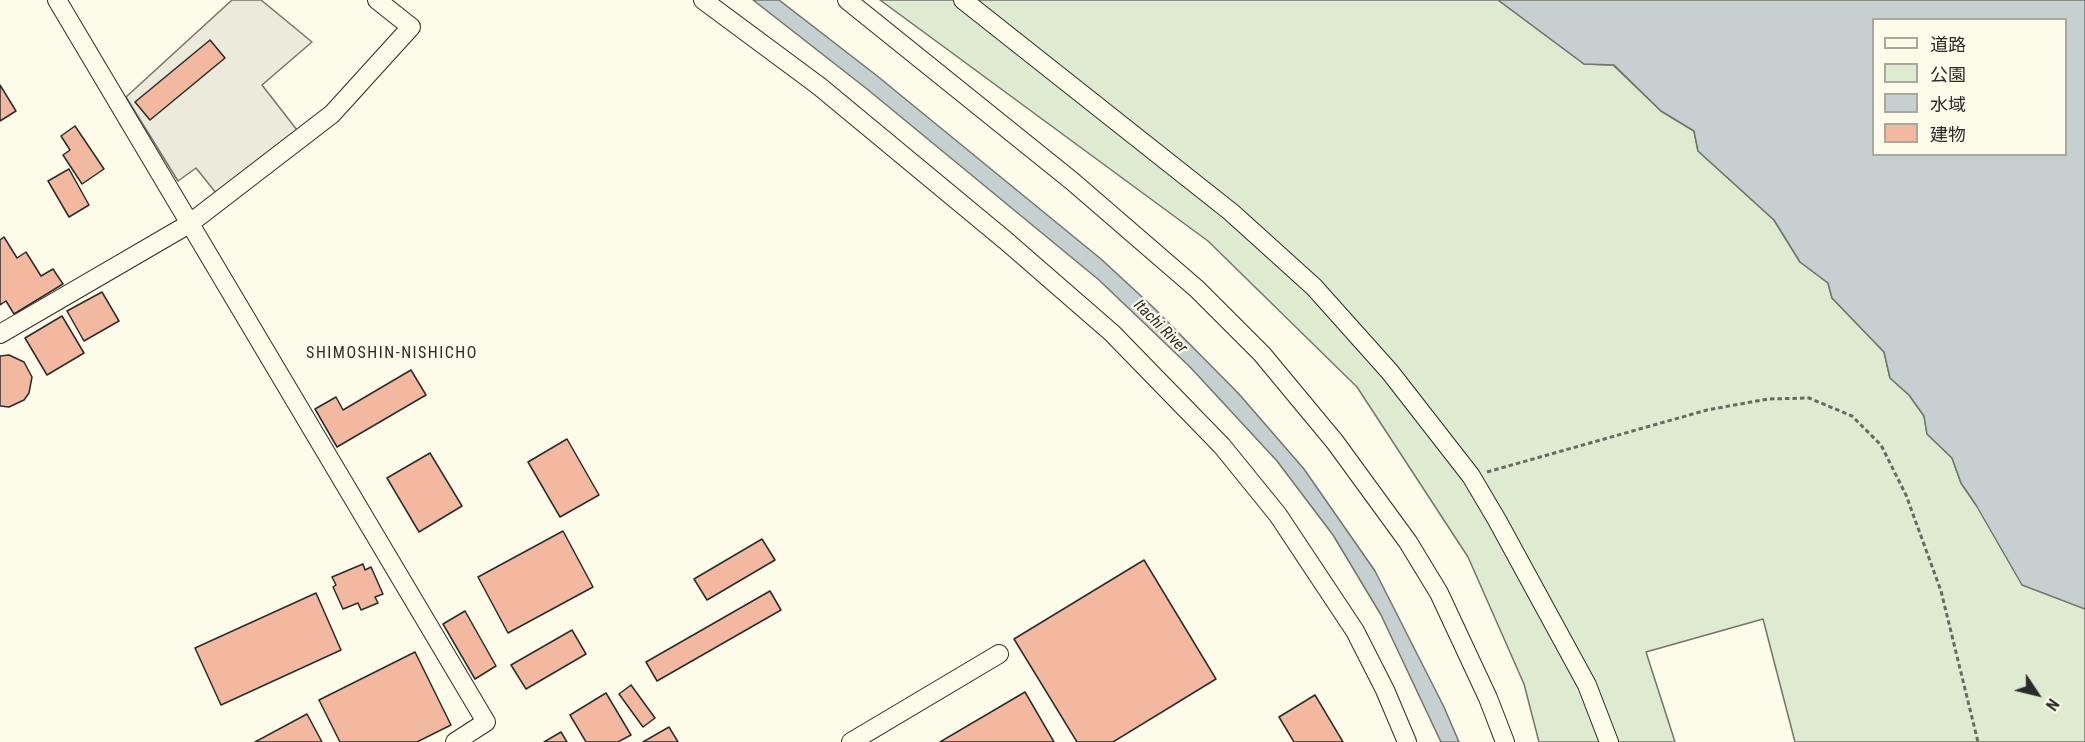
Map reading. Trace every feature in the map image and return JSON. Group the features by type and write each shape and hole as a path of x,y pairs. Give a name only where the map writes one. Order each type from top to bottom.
{"street":[{"path":"57,0 486,722 455,742"},
{"path":"0,334 189,224 332,114 411,27 377,0"},
{"path":"703,0 819,87 1005,240 1112,333 1222,446 1278,514 1355,632 1385,690 1407,742"},
{"path":"848,0 1072,181 1197,289 1262,354 1335,442 1408,542 1439,593 1488,698 1505,742"},
{"path":"963,0 1231,212 1314,287 1390,372 1471,476 1532,582 1587,685 1610,742"},
{"path":"851,742 999,654"}],"path":[{"path":"1471,476 1707,410 1768,399 1809,398 1852,416 1881,445 1906,495 1941,591 1978,742"}],"green space":[{"path":"880,0 1498,0 1584,64 1613,65 1661,111 1694,131 1698,151 1774,220 1800,262 1828,283 1832,298 1884,352 1890,378 1909,395 1924,416 1927,434 1952,458 1961,483 1976,505 2085,609 2085,742 1795,742 1763,619 1646,652 1675,742 1539,742 1524,684 1468,557 1357,387 1208,241"}],"shaded area":[{"path":"232,0 261,0 312,42 262,85 297,130 216,193 196,168 178,181 126,97"}],"water":[{"name":"Itachi River","path":"753,0 779,0 876,75 1101,259 1154,308 1239,394 1304,469 1375,571 1444,707 1459,742 1441,742 1381,615 1333,535 1277,461 1190,367 1099,280 867,89"},
{"path":"1498,0 2085,0 2085,609 2022,585 1961,483 1952,458 1927,434 1924,416 1909,395 1890,378 1884,352 1832,298 1828,283 1800,262 1774,220 1698,151 1694,131 1661,111 1614,65 1584,64"}],"building":[{"path":"210,40 225,58 150,120 135,102"},
{"path":"0,85 16,111 0,121"},
{"path":"75,126 104,169 82,184 63,155 70,150 61,136"},
{"path":"69,169 89,205 69,217 48,181"},
{"path":"4,237 17,258 26,252 41,276 53,269 63,284 14,314 6,301 0,305 0,240"},
{"path":"102,292 119,321 84,341 67,311"},
{"path":"62,316 84,353 47,375 25,338"},
{"path":"9,355 24,362 32,377 29,393 24,400 9,407 0,406 0,356"},
{"path":"411,370 426,395 337,447 315,409 336,397 343,410"},
{"path":"567,439 599,495 560,517 528,462"},
{"path":"430,453 462,506 419,532 387,478"},
{"path":"563,531 593,587 508,633 478,577"},
{"path":"762,539 775,560 707,600 694,579"},
{"path":"1144,560 1216,679 1113,742 1077,742 1014,639"},
{"path":"363,564 365,570 371,567 383,594 375,597 378,603 361,610 358,603 343,609 333,587 336,585 332,577"},
{"path":"770,591 781,610 657,681 646,662"},
{"path":"316,593 341,650 221,705 195,648"},
{"path":"465,611 496,666 475,679 443,624"},
{"path":"572,630 586,654 526,689 511,665"},
{"path":"415,652 451,725 417,742 340,742 319,700"},
{"path":"631,685 655,718 643,727 619,694"},
{"path":"1025,692 1054,742 940,742"},
{"path":"606,693 631,735 618,742 586,742 570,715"},
{"path":"1315,695 1343,742 1294,742 1279,717"},
{"path":"307,714 322,742 255,742"},
{"path":"669,727 678,742 643,742"},
{"path":"561,732 567,742 544,742"}],"district":[{"name":"SHIMOSHIN-NISHICHO","path":"392,354"}]}
